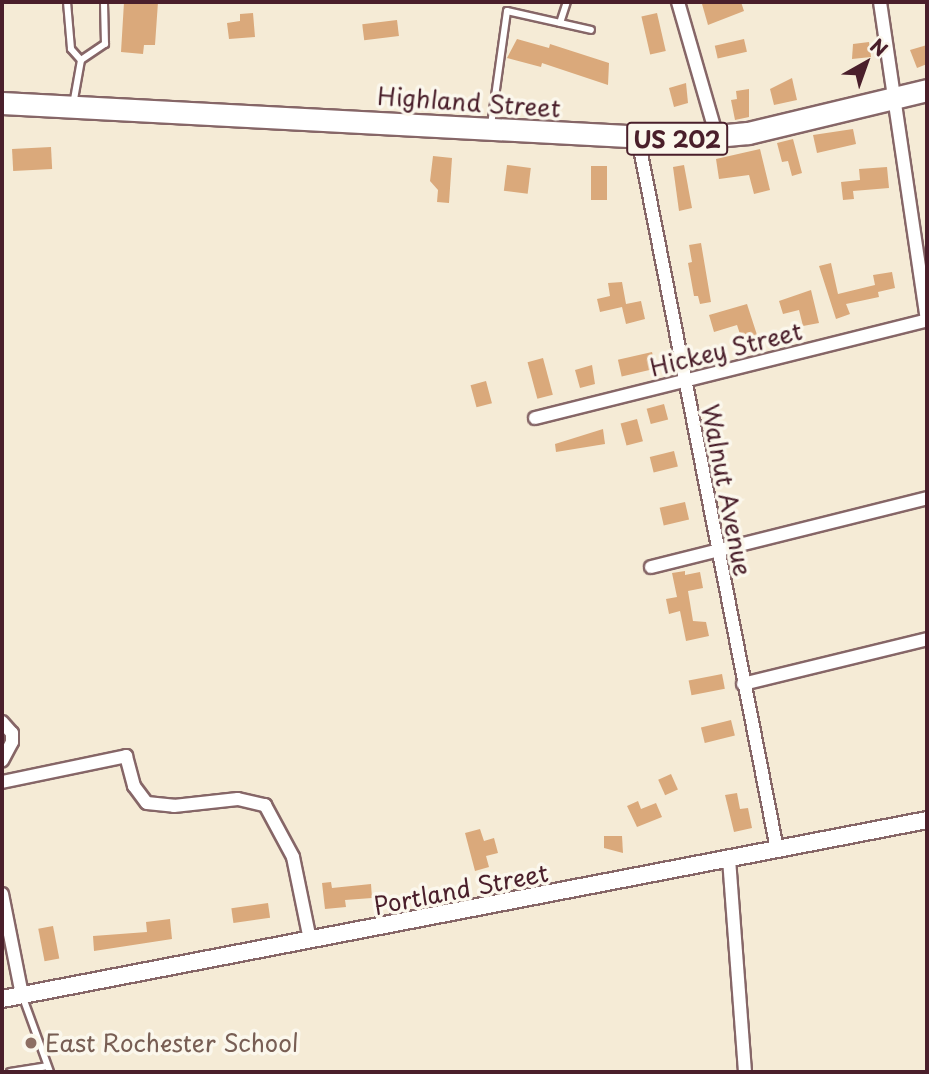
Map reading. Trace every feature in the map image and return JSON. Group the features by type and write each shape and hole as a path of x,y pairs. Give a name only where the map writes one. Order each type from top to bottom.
{"highway":[{"name":"Highland Street","path":"2,103 638,138 717,137 927,90"}],"street":[{"path":"678,2 717,137"},
{"path":"880,2 892,99 927,320"},
{"name":"Walnut Avenue","path":"638,138 777,849"},
{"name":"Hickey Street","path":"535,418 927,320"},
{"path":"651,567 927,498"},
{"path":"743,684 927,639"},
{"path":"2,722 12,733 12,742 2,761"},
{"path":"2,782 126,756 134,786 147,803 174,807 238,799 265,805 293,857 310,940"},
{"name":"Portland Street","path":"2,999 927,820"},
{"path":"729,859 745,1072"},
{"path":"2,894 22,995"}],"lane":[{"path":"67,2 71,49 81,60"},
{"path":"73,107 81,60 105,44 104,2"},
{"path":"560,23 567,2"},
{"path":"491,131 507,11 591,30"},
{"path":"10,1072 49,1069 22,995"}],"building":[{"path":"124,2 158,2 155,45 144,45 143,54 121,52"},
{"path":"741,2 744,11 708,25 702,4"},
{"path":"253,13 255,37 229,39 227,23 240,21 240,14"},
{"path":"657,13 666,51 650,55 641,17"},
{"path":"397,20 399,36 364,40 362,24"},
{"path":"517,39 549,48 550,44 609,63 608,85 542,63 541,67 507,58"},
{"path":"744,39 747,52 718,58 715,46"},
{"path":"869,42 871,57 852,59 853,44"},
{"path":"927,45 927,64 917,68 910,50"},
{"path":"792,78 797,100 774,105 770,89"},
{"path":"686,83 688,103 674,107 669,88"},
{"path":"749,89 749,117 735,120 731,100 737,99 736,91"},
{"path":"853,129 856,144 817,153 813,135"},
{"path":"793,139 802,173 792,176 788,161 782,162 777,143"},
{"path":"51,147 52,169 13,171 12,149"},
{"path":"760,149 770,190 754,194 749,175 719,179 716,159"},
{"path":"433,156 452,158 449,203 437,202 438,190 430,181"},
{"path":"507,165 531,168 528,194 504,191"},
{"path":"684,165 692,208 679,211 673,167"},
{"path":"591,166 607,166 607,200 591,200"},
{"path":"887,167 889,188 853,191 854,199 843,200 841,182 860,180 859,169"},
{"path":"701,243 711,302 700,304 698,296 694,296 688,263 692,262 689,245"},
{"path":"831,263 838,294 875,285 873,275 892,272 895,288 878,292 879,297 846,304 850,314 836,319 819,266"},
{"path":"622,282 626,304 641,301 645,319 626,324 622,307 600,312 597,299 610,296 608,283"},
{"path":"811,290 819,323 803,326 799,310 783,314 779,301"},
{"path":"747,304 758,338 743,343 737,325 714,332 709,315"},
{"path":"652,352 656,369 622,376 618,360"},
{"path":"543,358 553,395 537,399 528,362"},
{"path":"592,365 595,384 580,388 575,370"},
{"path":"486,381 492,403 476,407 471,385"},
{"path":"664,404 668,419 651,424 647,409"},
{"path":"637,419 643,441 627,446 621,423"},
{"path":"603,429 605,444 556,452 555,444"},
{"path":"674,451 678,467 654,473 650,457"},
{"path":"685,502 689,520 664,525 660,508"},
{"path":"685,571 685,575 700,572 703,588 688,591 693,621 706,622 709,636 686,641 680,611 669,614 666,599 677,597 672,573"},
{"path":"722,674 725,689 691,695 689,680"},
{"path":"731,720 735,736 705,743 701,727"},
{"path":"671,774 678,790 665,795 658,780"},
{"path":"737,793 740,809 748,808 752,828 734,832 725,795"},
{"path":"638,801 641,809 656,803 662,817 637,827 627,806"},
{"path":"480,829 484,841 494,838 498,853 486,856 489,867 475,871 465,833"},
{"path":"604,836 622,836 623,853 604,848"},
{"path":"331,882 332,888 371,884 372,898 345,900 346,907 325,909 322,883"},
{"path":"268,903 270,918 233,923 231,908"},
{"path":"170,919 172,939 94,951 93,936 147,932 146,922"},
{"path":"53,926 59,958 45,961 38,929"}],"place":[{"name":"East Rochester School","path":"31,1043"}]}
